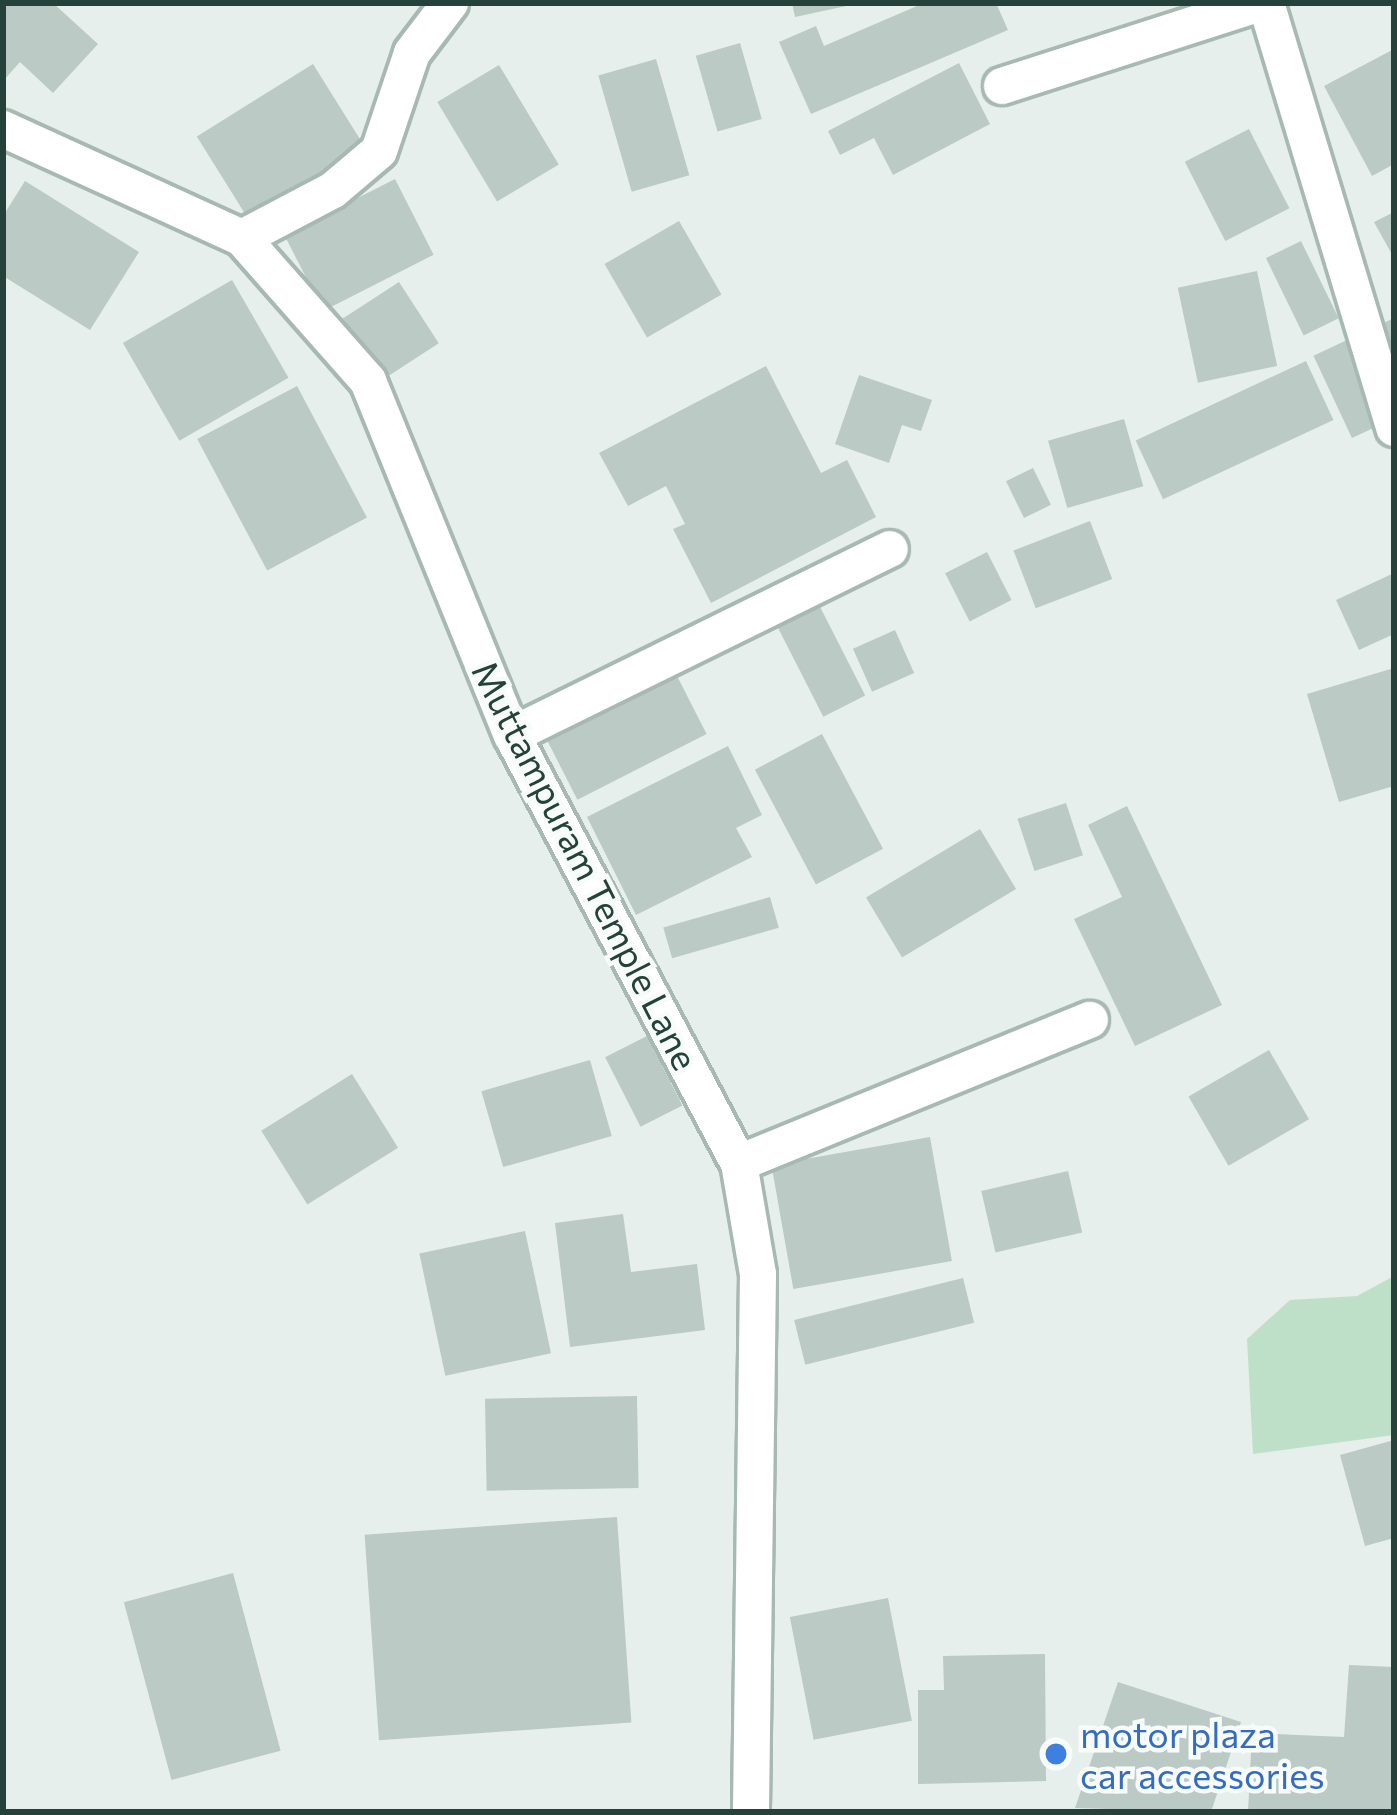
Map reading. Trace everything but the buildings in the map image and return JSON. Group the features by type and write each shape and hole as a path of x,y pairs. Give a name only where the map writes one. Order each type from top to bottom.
{"street":[{"path":"242,238 333,190 379,151 412,53 450,3"},
{"path":"1002,86 1263,3 1394,428"},
{"name":"Muttampuram Temple Lane","path":"3,129 242,238 368,381 512,735 739,1163 758,1274 751,1812"},
{"path":"512,735 890,549"},
{"path":"739,1163 1090,1020"}],"green space":[{"path":"1394,1276 1394,1435 1253,1454 1247,1339 1290,1300 1357,1296"}],"place":[{"name":"motor plaza car accessories","path":"1056,1754"}]}
